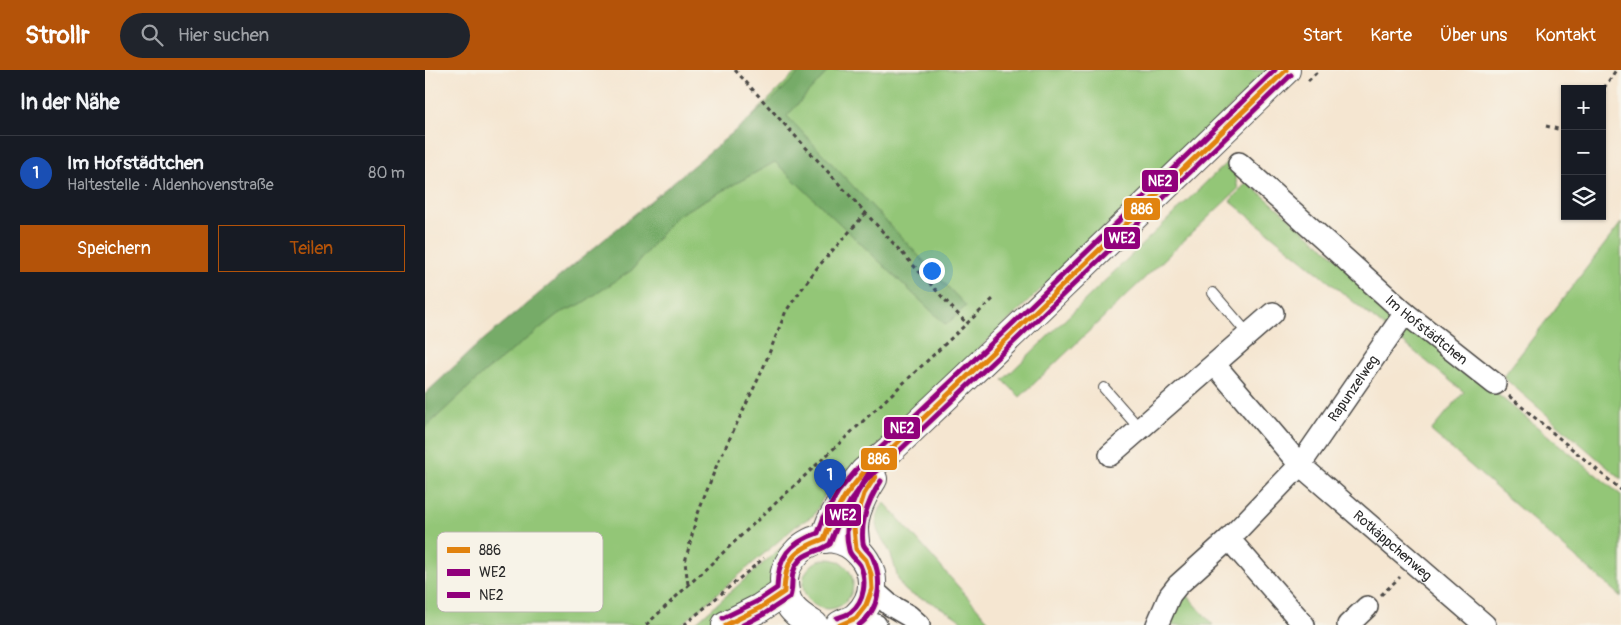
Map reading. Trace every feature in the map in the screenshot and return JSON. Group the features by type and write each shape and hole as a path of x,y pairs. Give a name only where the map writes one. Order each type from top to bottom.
{"street":[{"path":"824,539 831,521 845,496 864,472 1295,77"},
{"name":"Im Hofstädtchen","path":"1239,163 1405,313 1495,384"},
{"path":"1110,455 1273,313"},
{"name":"Rapunzelweg","path":"1157,625 1170,595 1178,585 1229,539 1300,465 1405,313"},
{"path":"1215,364 1300,465"},
{"path":"856,549 854,527 864,494 892,448"},
{"name":"Rotkäppchenweg","path":"1300,465 1485,625"},
{"path":"798,610 784,574 792,557 806,544 824,539 841,540 856,549 866,560 871,574 872,589 857,623"},
{"path":"1229,539 1304,625"},
{"path":"872,589 890,605 909,616 919,625"},
{"path":"1348,625 1367,607"},
{"path":"726,625 760,608 798,610"},
{"path":"766,625 798,610"}],"lane":[{"path":"1213,293 1249,335"},
{"path":"1104,388 1140,429"}],"path":[{"path":"735,70 967,324"},
{"path":"1295,77 1319,70"},
{"path":"1606,85 1616,70"},
{"path":"1546,126 1561,130"},
{"path":"688,584 685,562 697,516 716,467 762,371 786,311 817,268 866,213"},
{"path":"646,625 994,298"},
{"path":"1495,384 1621,490"},
{"path":"685,625 766,557"},
{"path":"1367,607 1401,576 1412,563"}],"green space":[{"path":"798,70 1269,70 854,469 826,493 814,515 796,526 681,625 425,625 425,414 636,233"},
{"path":"802,70 829,70 787,116 966,306 946,325 775,162 676,216 632,270 581,304 558,314 485,372 425,428 425,394 476,346 772,100"},
{"path":"1231,158 1238,189 1020,397 1003,380"},
{"path":"1247,182 1492,390 1621,495 1621,597 1431,431 1464,392 1230,201"},
{"path":"1621,223 1621,479 1503,377"},
{"path":"884,502 992,625 966,625 958,618 905,590 900,583 889,550 878,532 877,520"},
{"path":"814,524 820,525 773,587 751,603 708,625 694,624 792,538"},
{"path":"828,559 837,561 848,570 853,584 851,593 842,604 828,609 819,607 808,598 803,584 805,575 814,564"},
{"path":"1187,595 1213,625 1168,625"}],"transit line":[{"name":"NE2","path":"723,618 756,602 777,588 780,568 787,553 799,541 818,533 824,517 838,492 859,467 1010,326 1275,70"},
{"name":"886","path":"726,625 760,608 784,592 786,572 793,557 805,547 824,539 831,521 845,496 864,472 892,448 1015,331 1286,70"},
{"name":"WE2","path":"743,625 790,597 792,576 799,561 830,544 851,500 869,477 897,453 1020,336 1291,75"},
{"name":"NE2","path":"837,618 850,613 862,596 864,577 860,565 850,552 847,530 854,500 869,473"},
{"name":"886","path":"840,625 856,618 866,605 872,589 871,574 866,560 856,549 854,527 864,494 875,477"},
{"name":"WE2","path":"859,625 871,611 878,594 879,585 876,567 872,556 863,543 862,534 866,510 881,481"}],"place":[{"name":"Im Hofstädtchen","path":"830,500"}]}
